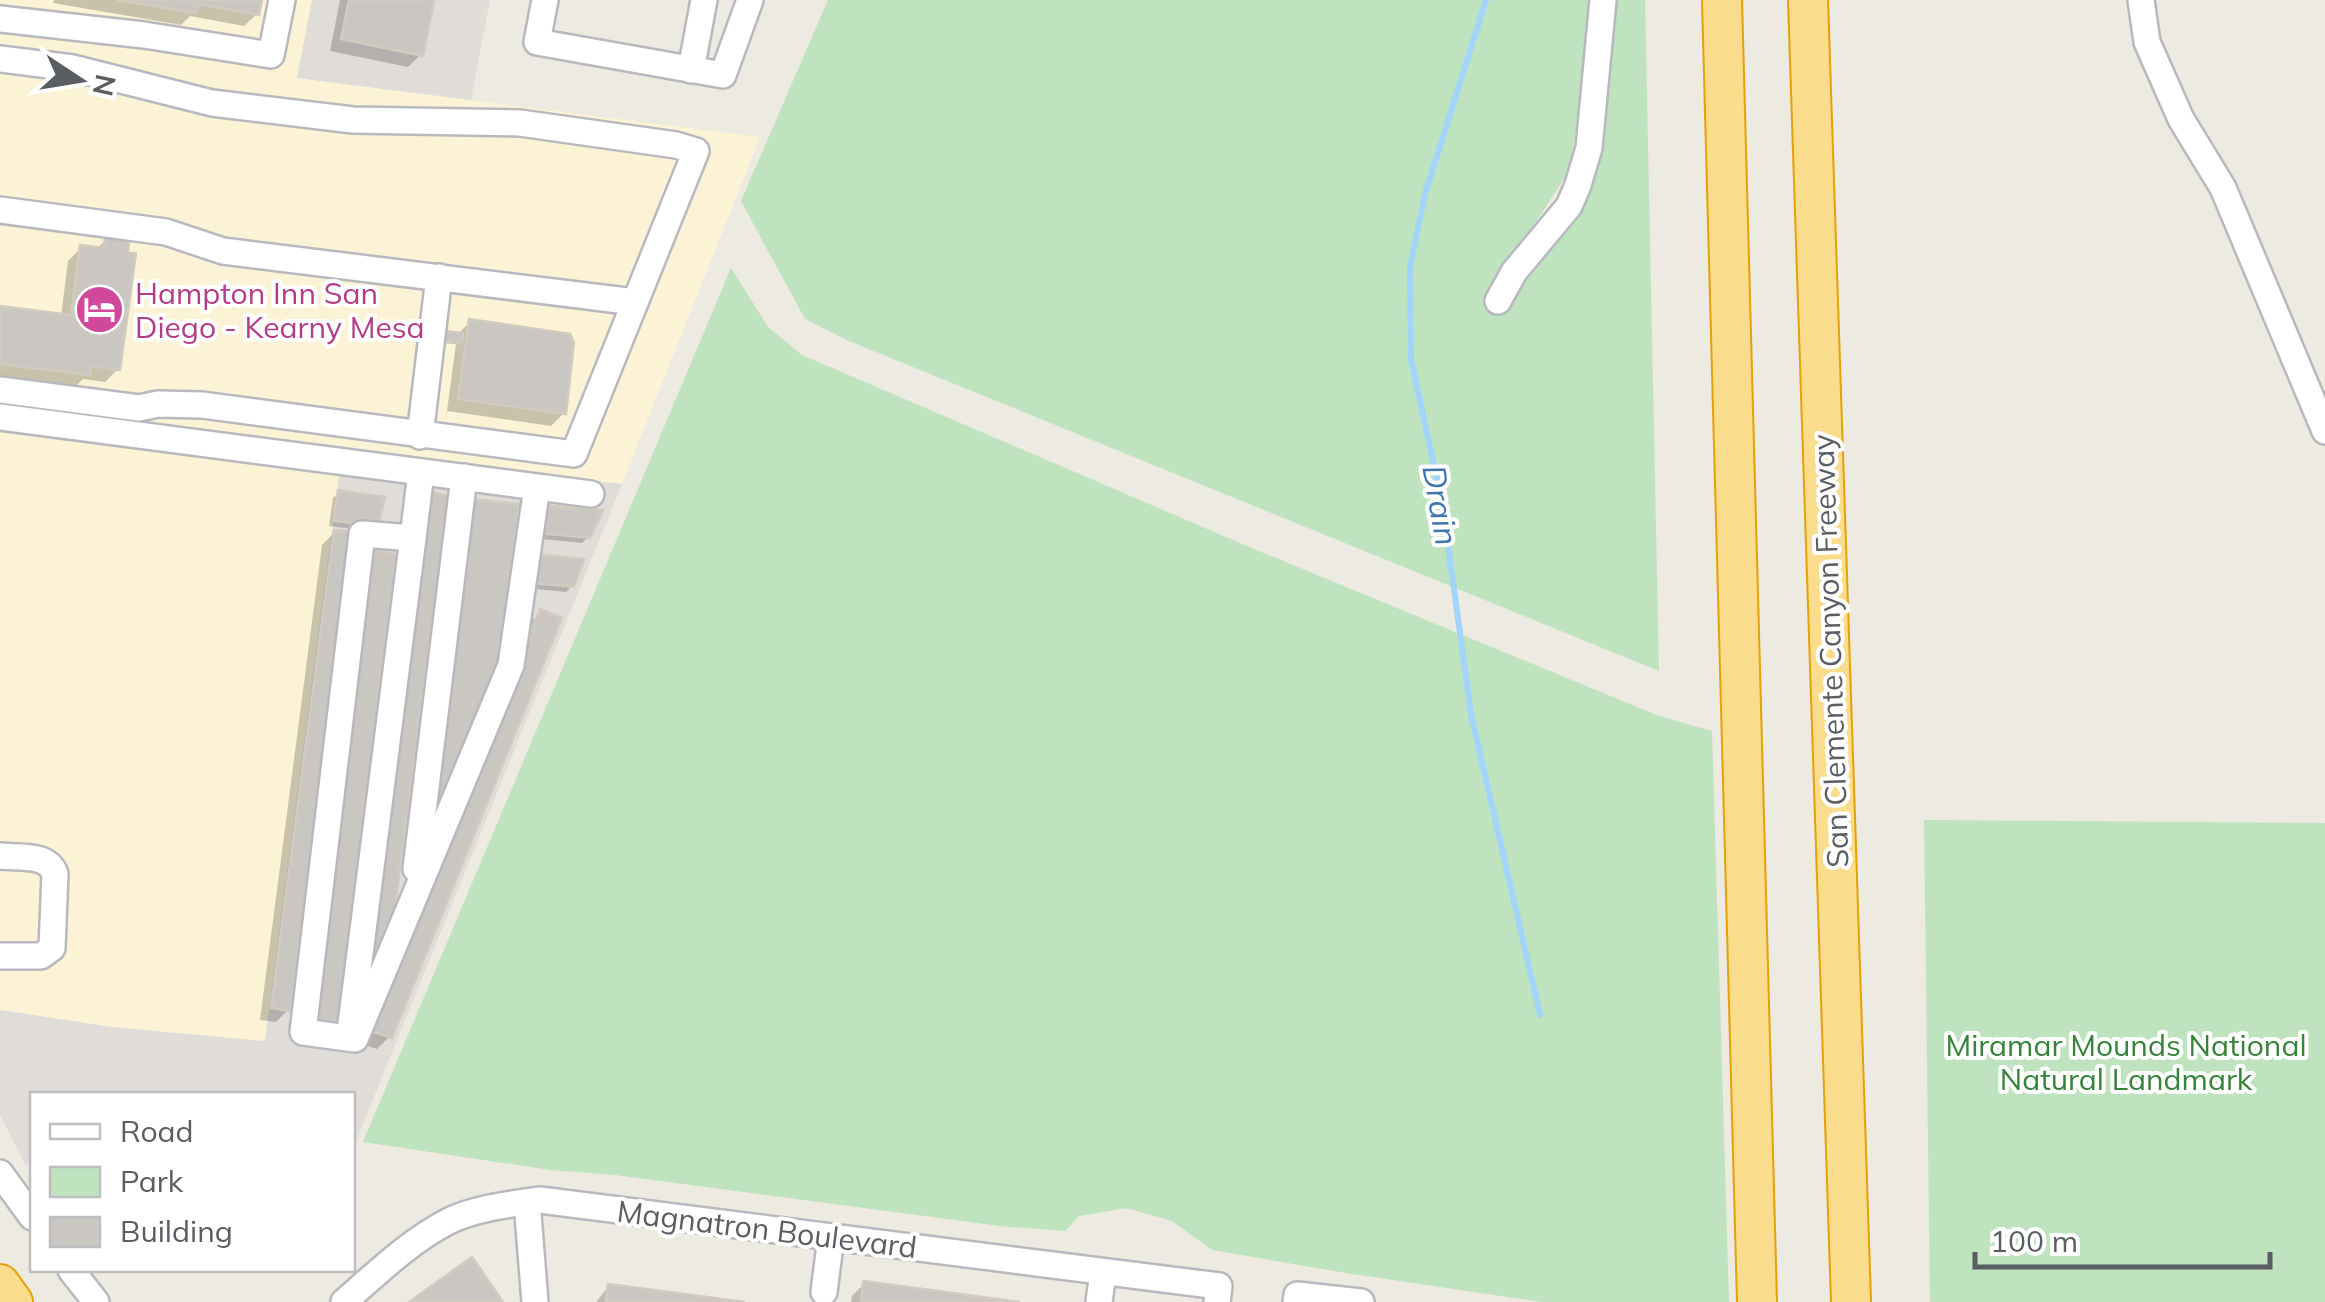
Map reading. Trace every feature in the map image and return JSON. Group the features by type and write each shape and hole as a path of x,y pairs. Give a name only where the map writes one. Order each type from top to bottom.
{"highway":[{"path":"1722,0 1757,1302"},
{"name":"San Clemente Canyon Freeway","path":"1808,0 1851,1302"},
{"path":"0,1284 13,1302"}],"street":[{"path":"0,20 144,35 271,55 282,0"},
{"path":"545,0 537,42 723,75 750,0"},
{"path":"691,70 704,0"},
{"path":"1498,301 1514,272 1569,206 1578,185 1589,148 1602,0"},
{"path":"2141,0 2147,42 2181,119 2224,188 2325,431"},
{"path":"0,59 73,68 212,103 353,120 520,123 696,151 574,454 202,405 158,404 139,408 0,390"},
{"path":"0,210 166,232 223,251 635,302"},
{"path":"420,436 440,278"},
{"path":"0,417 591,494"},
{"path":"350,1038 421,472"},
{"path":"412,904 464,478"},
{"path":"413,538 362,534 302,1032 355,1039 511,666 536,487"},
{"path":"0,856 46,860 55,874 52,948 41,956 0,956"},
{"path":"0,1174 30,1214"},
{"name":"Magnatron Boulevard","path":"344,1302 407,1247 451,1220 540,1200 1102,1272 1218,1294"},
{"path":"527,1202 535,1302"},
{"path":"824,1292 830,1237"},
{"path":"74,1272 96,1302"},
{"path":"1099,1302 1102,1272"},
{"path":"1296,1302 1297,1294 1362,1302"}],"shaded area":[{"path":"0,0 312,0 297,78 760,137 622,484 342,453 265,1042 112,1027 0,1010"},
{"path":"312,0 490,0 471,100 297,78"},
{"path":"342,453 622,484 355,1144 355,1092 30,1092 30,1164 25,1164 0,1115 0,1010 112,1027 265,1041"}],"green space":[{"path":"828,0 1589,0 1583,88 1569,171 1491,291 1567,215 1611,0 1645,0 1659,671 849,341 805,319 741,201"},
{"path":"731,268 768,327 802,355 1254,549 1659,716 1712,731 1729,1302 1542,1302 1346,1273 1212,1250 1172,1221 1126,1208 1079,1216 1065,1231 1000,1226 551,1170 363,1142"},
{"name":"Miramar Mounds National Natural Landmark","path":"1924,820 2325,823 2325,1302 1930,1302"}],"building":[{"path":"117,0 262,0 259,15 198,4 196,13"},
{"path":"349,0 434,0 423,56 341,39"},
{"name":"Hampton Inn San Diego - Kearny Mesa","path":"105,237 129,240 128,253 136,253 120,370 91,366 90,375 0,364 0,306 71,315 80,245 103,248"},
{"path":"469,319 570,334 574,342 566,414 458,399"},
{"path":"422,323 446,325 445,331 463,333 462,343 444,341 443,349 419,346"},
{"path":"338,490 385,497 378,526 334,521"},
{"path":"424,490 448,496 394,916 382,932 379,947 368,948"},
{"path":"470,499 519,504 499,664 443,807 429,806"},
{"path":"541,505 603,510 590,538 537,533"},
{"path":"334,530 351,531 291,1011 271,1008"},
{"path":"370,550 396,554 337,1028 311,1025"},
{"path":"535,554 584,559 574,587 530,583"},
{"path":"540,609 562,618 392,1038 368,1030"},
{"path":"472,1257 503,1302 409,1302"},
{"path":"863,1281 1020,1302 861,1302"},
{"path":"608,1284 745,1302 606,1302"}],"waterway":[{"name":"Drain","path":"1486,0 1425,194 1410,267 1411,359 1443,508 1471,714 1540,1015"}],"place":[{"name":"Hampton Inn San Diego - Kearny Mesa","path":"100,310"}]}
